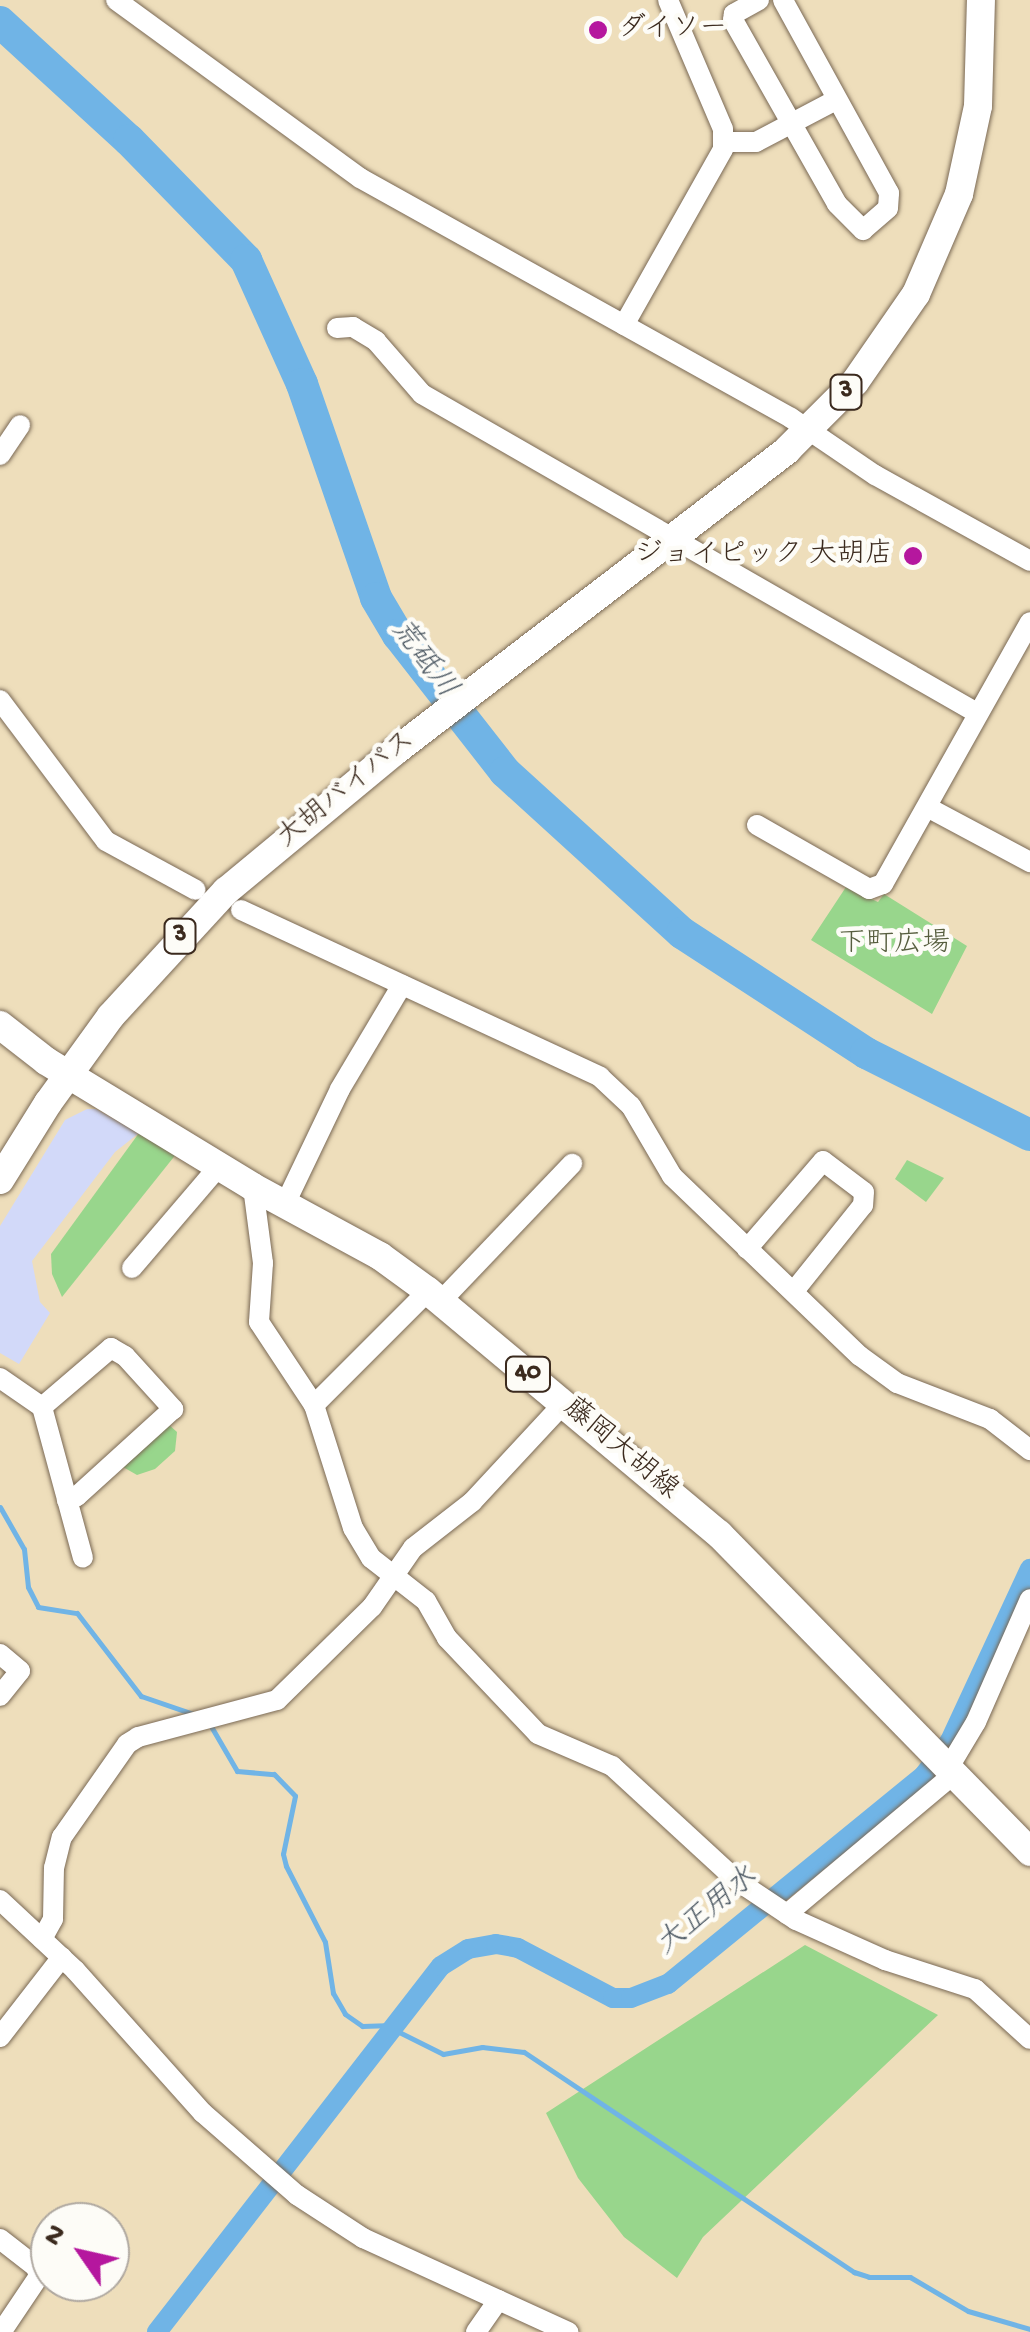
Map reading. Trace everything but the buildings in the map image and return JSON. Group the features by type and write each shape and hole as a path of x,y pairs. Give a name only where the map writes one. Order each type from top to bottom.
{"main road":[{"name":"大胡バイパス","path":"0,1180 68,1074 138,984 226,892 411,739 809,432 875,358 916,294 938,248 968,159 978,106 980,0"},
{"name":"藤岡大胡線","path":"0,1025 68,1074 253,1187 380,1256 434,1296 720,1534 1030,1852"}],"street":[{"path":"116,0 360,178 624,325 809,432 891,485 1030,560"},
{"path":"624,325 724,142 723,129 668,0"},
{"path":"759,0 734,14 733,20 837,204 863,230 888,208 891,200 782,0"},
{"path":"724,142 756,142 836,100"},
{"path":"337,328 353,328 376,341 422,394 977,714"},
{"path":"0,455 20,425"},
{"path":"757,824 869,889 882,884 1030,622"},
{"path":"0,700 106,841 196,890"},
{"path":"927,806 1030,862"},
{"path":"241,910 611,1086 631,1106 672,1176 880,1373 976,1412 1030,1450"},
{"path":"285,1204 340,1089 402,984"},
{"path":"748,1249 823,1161 864,1192 863,1205 794,1291"},
{"path":"314,1405 572,1164"},
{"path":"132,1268 220,1165"},
{"path":"253,1187 263,1263 259,1322 314,1405 360,1544 391,1577 426,1600 447,1638 538,1734 612,1766 718,1866 784,1912 885,1960 976,1989 1030,2039"},
{"path":"42,1406 112,1348 125,1356 173,1409 77,1496 67,1500"},
{"path":"0,1378 42,1406 83,1558"},
{"path":"42,1939 53,1918 54,1868 62,1837 127,1744 138,1737 277,1700 372,1607 414,1548 472,1502 564,1403"},
{"path":"784,1912 945,1763 976,1722 1030,1599"},
{"path":"0,1654 20,1671 0,1696"},
{"path":"5,1905 62,1957 203,2113 260,2167 363,2238 568,2332"},
{"path":"0,2037 62,1957"},
{"path":"0,2239 36,2267 40,2276 5,2329"},
{"path":"476,2332 498,2300"}],"shaded area":[{"path":"87,1109 96,1109 139,1133 115,1152 32,1261 40,1302 50,1313 19,1364 0,1353 0,1226 65,1120"}],"green space":[{"name":"下町広場","path":"846,887 878,902 884,894 967,946 932,1014 811,940"},
{"path":"139,1133 177,1153 62,1297 52,1274 51,1254"},
{"path":"907,1160 944,1178 926,1202 895,1179"},
{"path":"168,1424 177,1432 175,1451 155,1469 137,1475 123,1467"},
{"path":"805,1945 938,2015 703,2237 677,2278 624,2237 578,2178 546,2113"}],"waterway":[{"name":"荒砥川","path":"0,22 129,140 246,260 302,384 376,598 398,635 505,772 682,933 866,1053 1030,1135"},
{"path":"0,1507 24,1549 28,1587 38,1607 77,1613 141,1696 196,1715"},
{"name":"大正用水","path":"157,2332 441,1966 468,1949 496,1944 518,1948 613,1998 631,1998 668,1984 924,1775 950,1741 1030,1569"},
{"path":"212,1728 237,1771 274,1774 295,1796 283,1854 325,1942 333,1993 345,2014 362,2026 385,2025 443,2054 482,2047 524,2052 854,2272 869,2277 910,2277 968,2311 1030,2329"}],"place":[{"name":"ダイソー","path":"598,30"},
{"name":"ジョイピック 大胡店","path":"913,556"}]}
